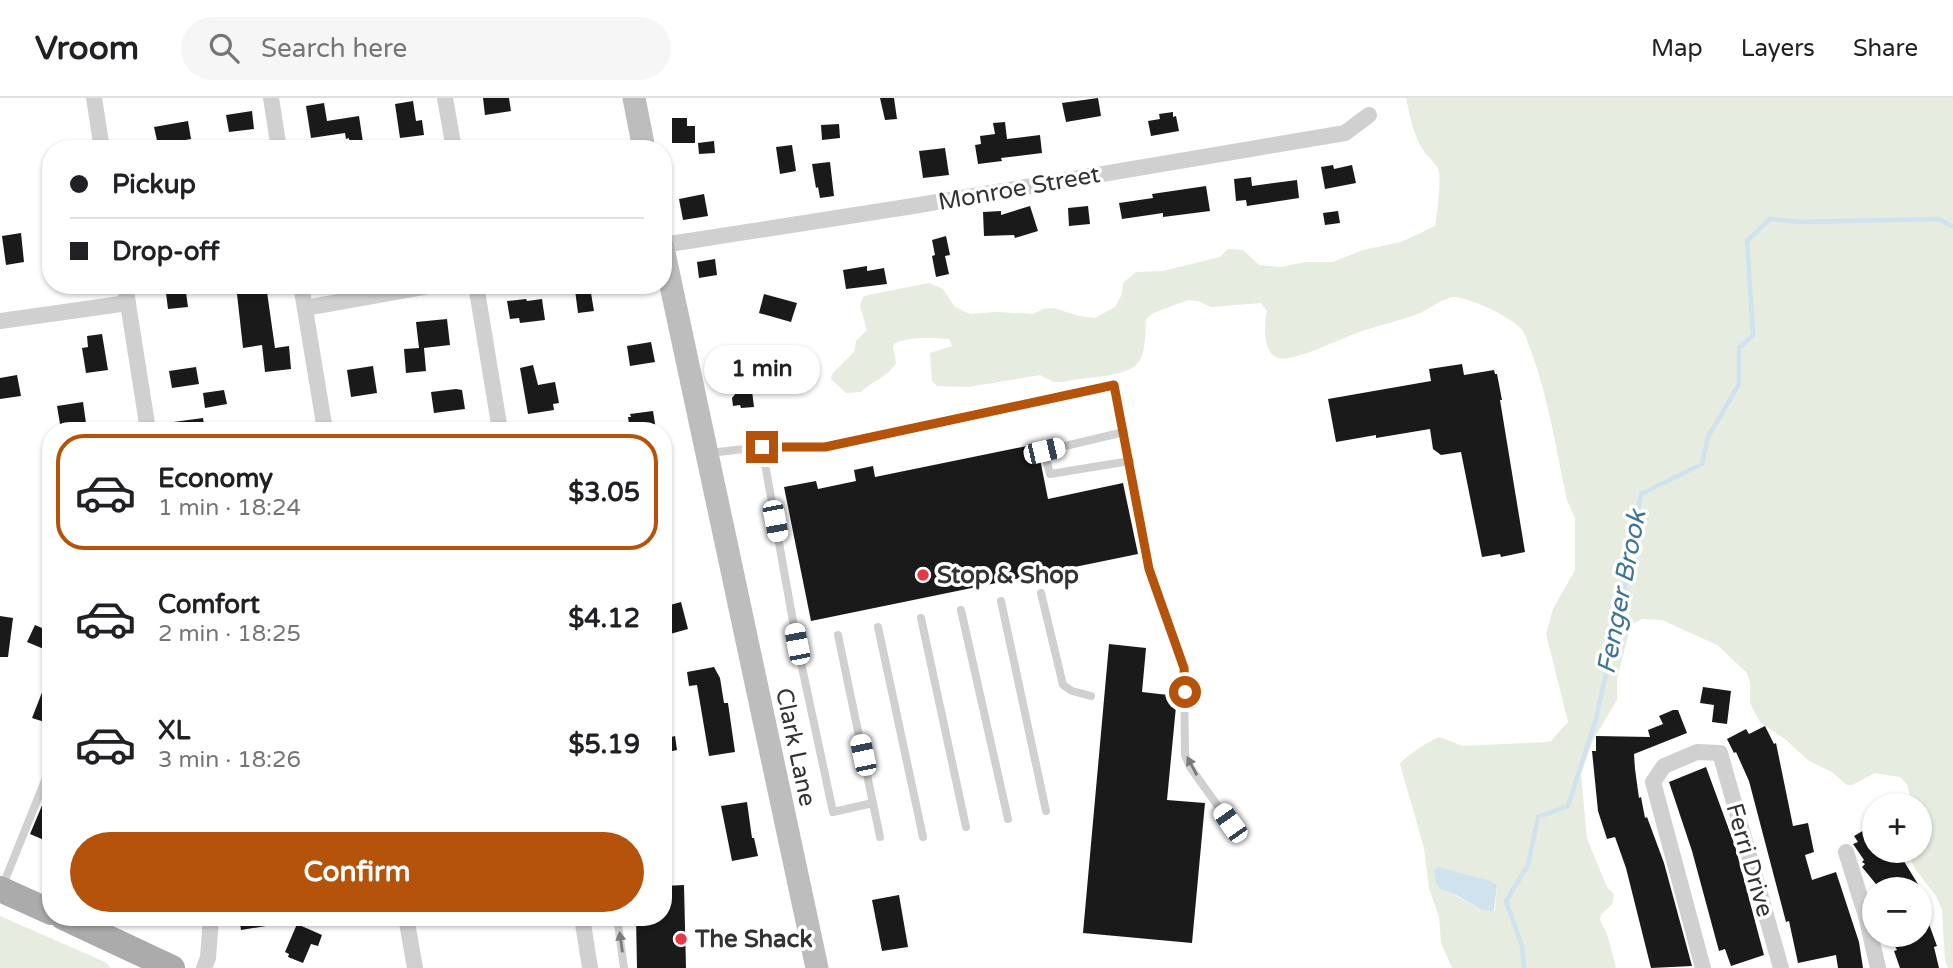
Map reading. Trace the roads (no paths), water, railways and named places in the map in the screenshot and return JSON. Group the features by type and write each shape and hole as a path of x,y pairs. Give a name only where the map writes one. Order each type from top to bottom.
{"main road":[{"path":"634,98 642,140"},
{"name":"Clark Lane","path":"672,289 817,968"},
{"path":"1,890 42,908"},
{"path":"77,926 135,968"},
{"path":"82,926 172,968"}],"street":[{"path":"94,98 101,140"},
{"path":"271,98 278,140"},
{"path":"445,98 452,140"},
{"name":"Monroe Street","path":"672,246 1345,133 1369,115"},
{"path":"126,294 147,422"},
{"path":"303,294 325,422"},
{"path":"305,308 384,294"},
{"path":"477,294 499,422"},
{"path":"0,321 128,303"},
{"name":"Ferri Drive","path":"1703,968 1653,782 1664,766 1698,752 1720,753 1781,968"},
{"path":"1846,852 1866,916 1878,968"},
{"path":"204,968 208,958 210,926"},
{"path":"408,926 415,968"},
{"path":"583,926 590,968"}],"lane":[{"path":"707,453 762,447 825,447 1114,385 1149,569 1184,668 1185,755 1230,823"},
{"path":"1124,432 1044,451 1050,474 1130,461"},
{"path":"762,447 797,644 833,812 873,803"},
{"path":"1041,593 1063,685 1072,691 1091,696"},
{"path":"1001,601 1046,811"},
{"path":"961,610 1008,819"},
{"path":"921,618 966,827"},
{"path":"878,627 923,837"},
{"path":"838,635 880,838"},
{"path":"1,890 42,788"},
{"path":"20,842 26,841 42,798"},
{"path":"618,926 624,968"}],"water":[{"path":"1438,867 1497,885 1494,911 1483,910 1440,889 1434,871"}],"waterway":[{"name":"Fenger Brook","path":"1524,968 1522,946 1506,901 1528,865 1538,817 1568,806 1596,719 1623,596 1641,494 1702,464 1708,437 1739,384 1739,348 1753,335 1747,241 1770,219 1800,222 1939,219 1953,227"}],"place":[{"name":"Stop & Shop","path":"923,575"},
{"name":"The Shack","path":"681,939"}]}
